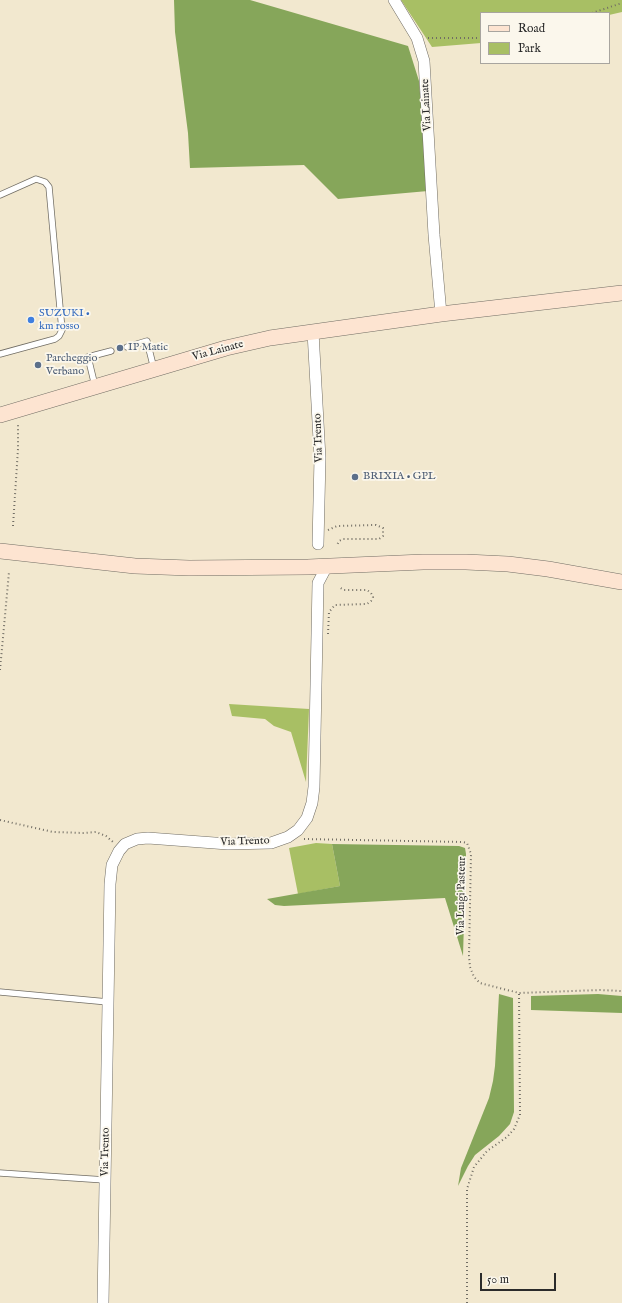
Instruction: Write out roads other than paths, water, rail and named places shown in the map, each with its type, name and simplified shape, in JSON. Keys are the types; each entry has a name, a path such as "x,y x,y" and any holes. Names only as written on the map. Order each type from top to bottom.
{"main road":[{"name":"Via Lainate","path":"0,415 226,348 270,338 441,314 622,293"},
{"path":"0,551 135,566 189,568 308,567 424,562 508,564 556,570 622,582"}],"street":[{"name":"Via Lainate","path":"394,0 418,40 424,61 434,235 441,314"},
{"name":"Via Trento","path":"313,332 320,458 318,544"},
{"path":"318,583 327,566"},
{"path":"308,567 318,583"},
{"name":"Via Trento","path":"103,1303 112,865 119,851 125,844 131,841 148,838 228,844 271,843 288,837 298,830 307,818 312,803 314,787 318,583"}],"lane":[{"path":"0,196 36,179 45,182 49,187 62,330 59,336 55,339 0,354"},
{"path":"127,346 147,341 154,369"},
{"path":"96,386 88,357 111,351"},
{"path":"0,992 109,1002"},
{"path":"0,1173 105,1180"}],"place":[{"name":"SUZUKI • km rosso","path":"31,320"},
{"name":"IP Matic","path":"120,348"},
{"name":"Parcheggio Verbano","path":"38,365"},
{"name":"BRIXIA • GPL","path":"355,477"}]}
